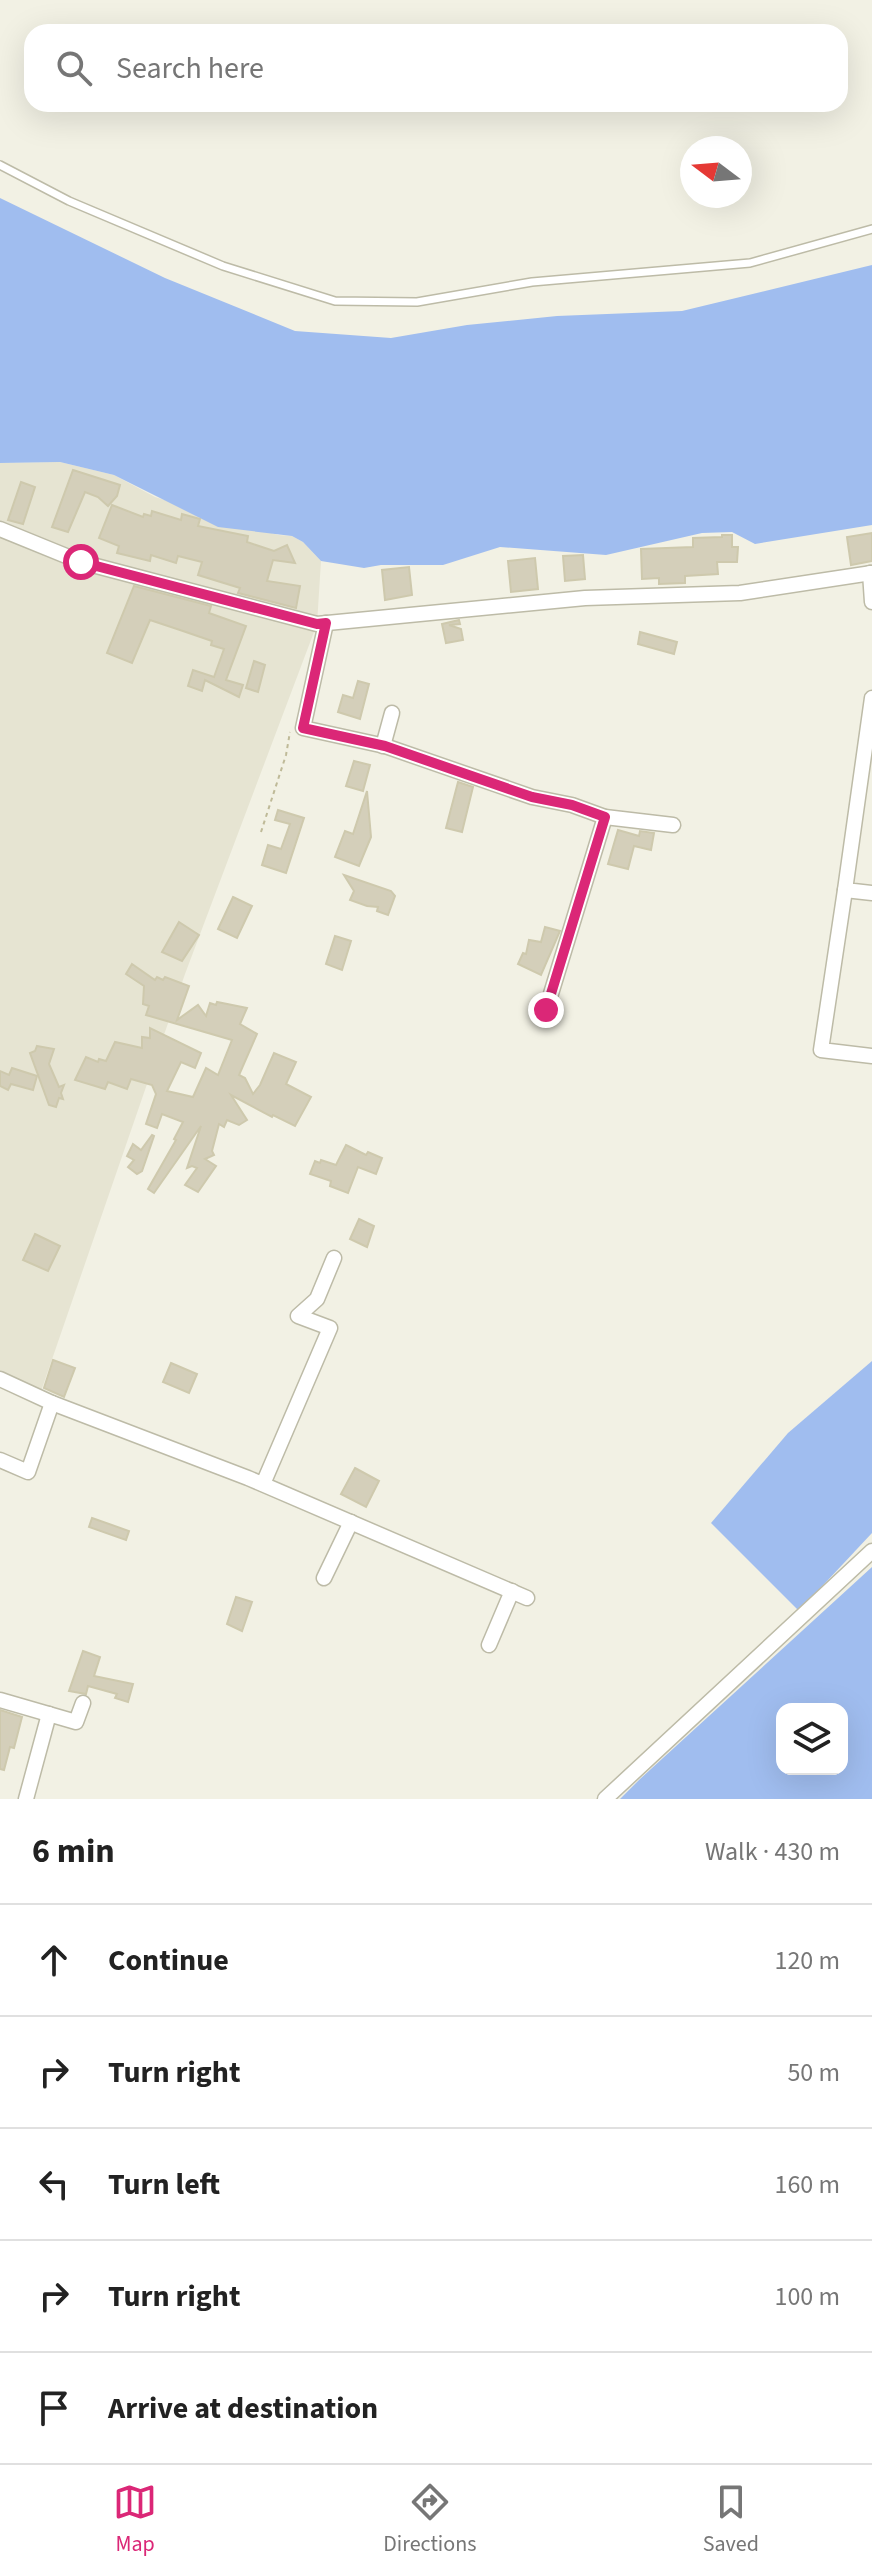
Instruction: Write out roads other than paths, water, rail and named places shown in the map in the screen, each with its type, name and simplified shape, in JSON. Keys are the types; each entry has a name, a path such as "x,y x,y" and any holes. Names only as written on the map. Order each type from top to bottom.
{"street":[{"path":"0,529 81,562 317,624 585,598 740,593 871,573 872,602"},
{"path":"326,623 303,728 383,746 532,797 572,805 605,817 673,825"},
{"path":"872,698 869,753 821,1050 872,1056"},
{"path":"383,746 392,713"},
{"path":"546,1010 605,817"},
{"path":"845,890 872,893"},
{"path":"263,1484 330,1328 298,1316 317,1299 334,1258"},
{"path":"0,1379 52,1403 263,1484 527,1598"},
{"path":"0,1460 28,1472 52,1403"},
{"path":"324,1578 351,1522"},
{"path":"605,1799 872,1551"},
{"path":"489,1645 512,1591"},
{"path":"0,1700 76,1722 83,1703"},
{"path":"26,1799 49,1714"}],"lane":[{"path":"0,165 69,201 223,266 335,301 417,302 532,282 750,263 872,229"}],"water":[{"path":"0,198 165,278 295,331 391,338 467,325 557,316 682,311 872,265 872,525 755,544 732,532 702,533 606,555 500,547 443,565 364,568 321,561 303,542 292,536 218,527 114,475 60,462 0,463"},
{"path":"872,1361 872,1533 799,1611 711,1523 788,1433"},
{"path":"872,1567 872,1799 620,1799 640,1779"}]}
